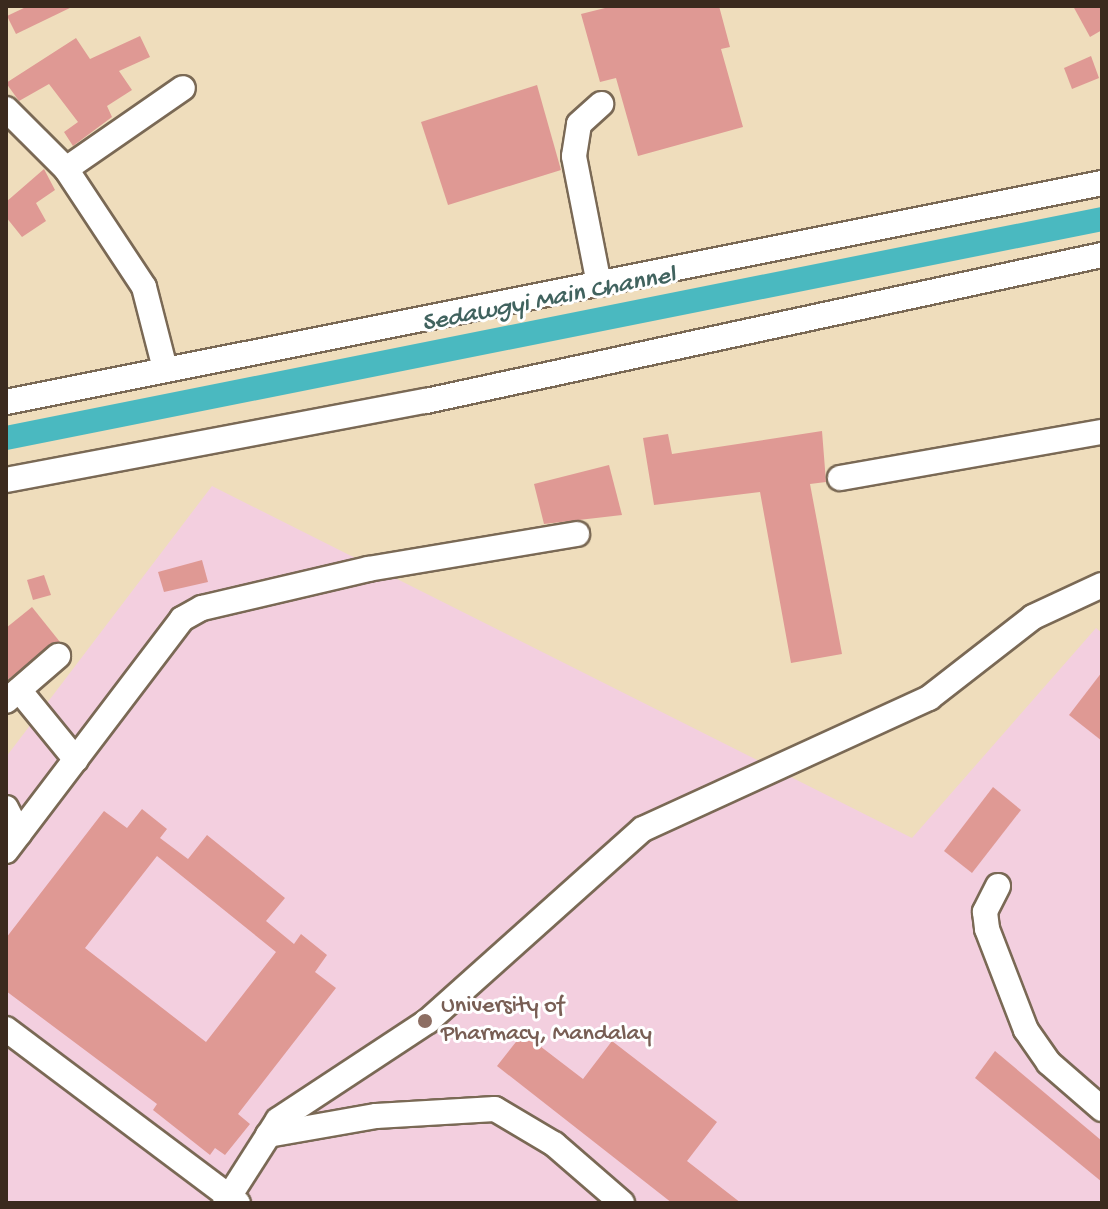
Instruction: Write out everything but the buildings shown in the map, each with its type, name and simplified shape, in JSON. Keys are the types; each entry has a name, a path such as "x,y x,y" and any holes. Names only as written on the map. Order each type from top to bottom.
{"street":[{"path":"66,169 183,88"},
{"path":"599,284 574,156 579,124 601,104"},
{"path":"6,109 66,169 144,287 165,369"},
{"path":"6,402 1102,183"},
{"path":"6,480 426,401 1102,255"},
{"path":"840,478 1102,432"},
{"path":"13,842 182,619 202,608 368,569 577,534"},
{"path":"6,1029 231,1201 278,1120 428,1021 643,829 929,698 1033,617 1102,585"},
{"path":"58,656 12,695 76,760"},
{"path":"6,808 13,842"},
{"path":"998,886 985,912 987,929 1026,1030 1049,1063 1102,1109"},
{"path":"268,1135 376,1116 495,1109 554,1144 622,1203"}],"shaded area":[{"name":"University of Pharmacy, Mandalay","path":"212,486 912,838 1096,628 1102,633 1102,1203 6,1203 6,757"}],"waterway":[{"name":"Sedawgyi Main Channel","path":"6,438 1102,219"}],"place":[{"name":"University of Pharmacy, Mandalay","path":"425,1021"}]}
